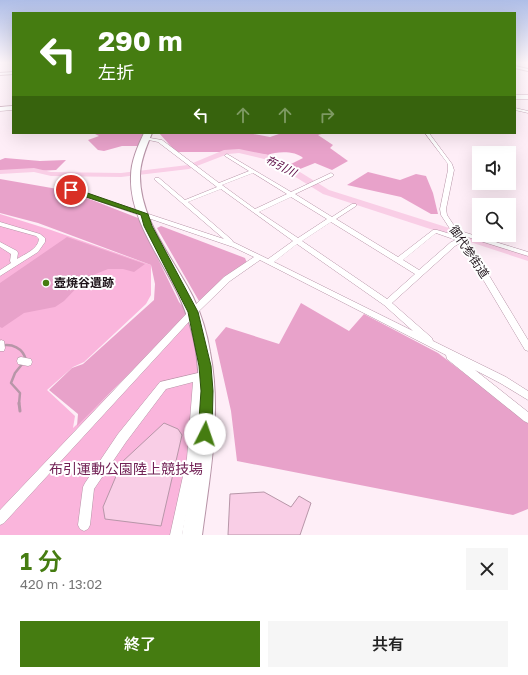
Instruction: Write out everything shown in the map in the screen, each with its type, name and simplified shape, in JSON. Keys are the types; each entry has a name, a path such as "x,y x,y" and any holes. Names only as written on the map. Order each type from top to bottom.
{"highway":[{"path":"516,99 528,98"},
{"path":"0,110 12,109"}],"main road":[{"path":"147,135 138,158 136,173 138,194 148,226 193,312 205,366 207,391 205,437 192,535"}],"street":[{"path":"516,109 528,112"},
{"name":"御代参街道","path":"428,134 450,164 451,170 443,209 444,215 487,279 528,347"},
{"path":"147,135 160,141 192,166 297,241 387,303 438,348 528,418"},
{"path":"227,155 419,273"},
{"path":"184,202 253,170"},
{"path":"256,211 331,175"},
{"path":"157,179 235,245 258,258 270,261 503,380 528,396"},
{"path":"71,190 235,245"},
{"path":"270,261 297,241 333,220 354,205"},
{"path":"0,224 19,228 42,238 40,246 0,273"},
{"path":"399,260 435,231 458,235 528,254"},
{"path":"387,303 453,244 458,235"},
{"path":"0,244 15,253 13,261 15,262"},
{"path":"0,519 193,312 227,279 258,258"},
{"path":"518,332 528,336"},
{"path":"84,525 89,487 122,438 163,385 198,377 192,458 176,535"}],"green space":[{"name":"布引運動公園陸上競技場","path":"0,214 151,265 151,295 146,304 84,362 73,367 47,390 75,416 73,428 189,320 193,329 199,367 183,535 0,535"}],"shaded area":[{"path":"95,134 143,134 138,146 122,146 104,151 98,150 88,140 99,136"},
{"path":"160,134 254,134 270,137 279,134 322,134 318,135 333,145 330,148 348,161 332,170 315,163 295,171 287,166 303,158 291,153 281,152 268,155 234,150 222,152 176,152"},
{"path":"5,158 40,161 66,160 56,170 0,173 0,160"},
{"path":"368,172 400,180 416,174 426,176 433,193 438,214 431,214 401,197 347,185"},
{"path":"0,179 69,191 138,218 179,302 189,314 77,426 78,414 49,390 72,368 83,364 154,300 155,284 151,265 38,223 0,213"},
{"path":"161,226 245,258 247,263 225,277 199,301 157,228"},
{"path":"67,237 145,264 134,272 123,269 108,269 86,278 64,301 55,307 24,313 2,328 0,327 0,283"},
{"path":"301,303 349,331 364,314 438,353 528,423 528,509 513,515 237,461 231,411 215,340 226,327 279,344"},
{"path":"164,423 178,429 182,435 161,526 105,519 103,507 122,462"},
{"path":"264,492 291,507 299,496 311,503 300,535 228,535 230,494"}],"waterway":[{"name":"布引川","path":"0,172 34,170 51,174 121,175 189,167 227,152 239,151 271,158 326,192 528,257"},
{"path":"0,346 9,345 16,347 22,352 26,360"},
{"path":"19,403 20,393 11,383 15,373 23,363"},
{"path":"19,403 20,411"}],"place":[{"name":"壺焼谷遺跡","path":"46,283"}],"route":[{"path":"71,190 144,214 148,226 193,312 205,366 207,391 205,434"}]}
